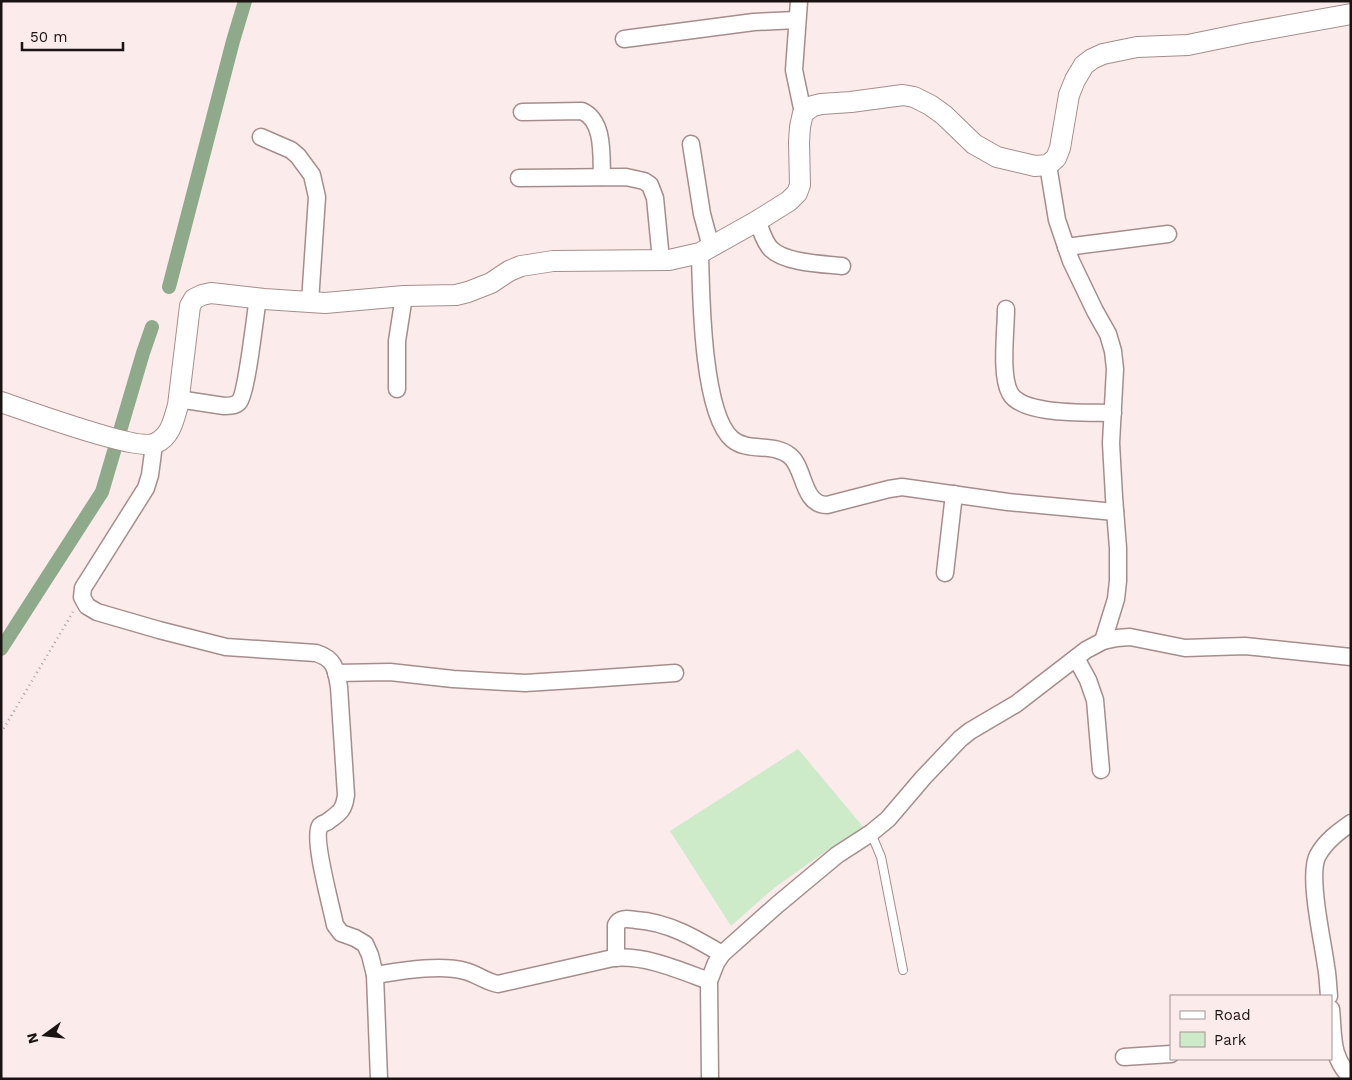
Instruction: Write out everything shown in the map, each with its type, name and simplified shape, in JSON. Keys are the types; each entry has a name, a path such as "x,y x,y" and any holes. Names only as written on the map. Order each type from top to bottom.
{"street":[{"path":"1,402 109,438 148,444 162,440 169,432 174,420 190,306 194,299 210,293 325,303 404,296 456,295 490,283 521,266 539,262 669,260 705,250 789,201 797,193 800,185 799,142 803,113 794,70 799,1"},
{"path":"803,113 813,106 821,104 903,95 914,97 944,115 974,144 997,157 1035,166 1048,164 1056,158 1060,148 1069,95 1075,80 1084,65 1092,59 1103,54 1137,47 1188,45 1351,14"},
{"path":"624,38 754,22 797,20"},
{"path":"522,112 582,111 587,113 594,122 600,136 602,177"},
{"path":"261,137 291,150 298,156 312,175 317,197 310,302"},
{"path":"691,144 702,214 705,250 702,308 710,386 721,422 732,439 745,445 780,450 790,455 795,461 810,495 814,501 821,505 902,488 1008,502 1115,512"},
{"path":"1048,164 1057,220 1071,261 1108,334 1115,369 1111,443 1118,548 1118,581 1116,599 1103,642"},
{"path":"519,178 626,177 644,181 650,186 655,198 660,260"},
{"path":"757,220 771,250 779,255 798,260 842,266"},
{"path":"1066,247 1168,234"},
{"path":"397,389 397,341 404,296"},
{"path":"178,399 224,406 237,404 245,384 258,298"},
{"path":"1006,309 1005,373 1010,394 1015,399 1026,405 1050,411 1113,413"},
{"path":"148,444 150,475 146,488 83,588 82,597 86,606 97,612 226,647 316,653 325,656 333,663 339,687 346,795 344,806 340,813 320,826 317,835 335,925 341,933 365,944 370,955 375,975 379,1079"},
{"path":"944,573 954,494"},
{"path":"710,1079 709,981 716,962 722,954 837,855 871,833 888,819 960,739 1016,704 1086,650 1103,642 1130,637 1185,648 1245,646 1351,657"},
{"path":"1076,658 1088,680 1095,700 1101,770"},
{"path":"336,673 390,672 453,679 525,683 675,673"},
{"path":"1329,995 1327,968 1316,904 1314,867 1318,856 1331,838 1351,823"},
{"path":"616,958 617,922 626,919 660,923 722,954"},
{"path":"375,975 410,970 446,968 464,970 475,974 488,983 498,984 616,958 628,958 663,964 709,981"},
{"path":"1332,1024 1336,1072 1351,1078"},
{"path":"1124,1057 1170,1054"}],"lane":[{"path":"871,833 883,867 903,970"}],"path":[{"path":"1,733 82,597"}],"green space":[{"path":"798,749 865,829 832,847 774,888 731,926 670,831"}],"waterway":[{"path":"169,287 245,1"},
{"path":"1,649 102,492 152,327"}]}
